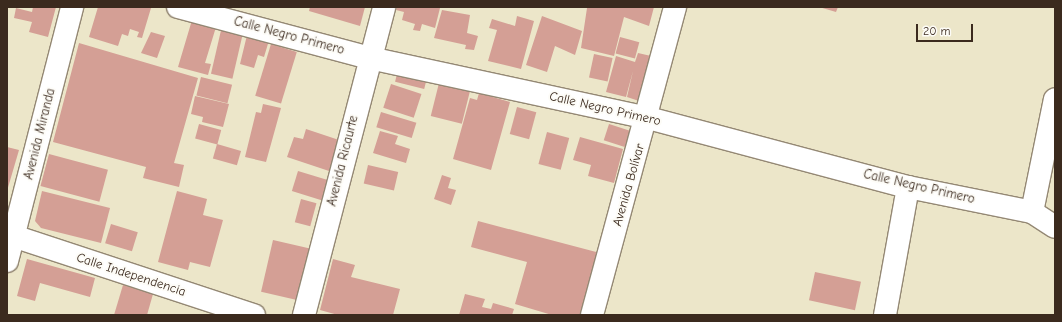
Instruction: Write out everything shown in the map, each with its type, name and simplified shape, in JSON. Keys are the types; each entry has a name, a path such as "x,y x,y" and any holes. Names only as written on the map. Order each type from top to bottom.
{"street":[{"name":"Avenida Miranda","path":"7,261 10,235 72,7"},
{"name":"Calle Negro Primero","path":"178,7 370,58 648,118 908,187 1032,212"},
{"name":"Avenida Ricaurte","path":"304,315 384,7"},
{"name":"Avenida Bolívar","path":"592,315 648,118 675,7"},
{"path":"1055,99 1032,212 1055,227"},
{"path":"885,315 908,187"},
{"name":"Calle Independencia","path":"10,235 254,315"}],"building":[{"path":"33,7 56,7 48,37 29,32 32,22 14,18 16,8 32,12"},
{"path":"98,7 151,8 142,38 137,37 139,32 130,29 128,36 122,34 118,46 89,37"},
{"path":"310,7 365,7 360,26 309,11"},
{"path":"397,7 448,7 440,8 435,28 422,24 420,31 413,30 415,24 402,20 404,12 396,10"},
{"path":"579,7 654,7 649,26 624,17 614,56 581,48 587,8"},
{"path":"819,7 838,7 836,12"},
{"path":"442,10 470,15 467,33 478,36 474,50 465,49 466,45 434,38"},
{"path":"517,16 534,21 521,69 488,61 497,30 489,28 492,19 515,26"},
{"path":"542,16 582,31 575,55 555,46 547,72 526,65"},
{"path":"192,20 216,27 205,63 211,64 208,75 178,67"},
{"path":"222,26 243,31 232,79 211,74"},
{"path":"248,31 270,37 264,57 258,55 254,68 240,64"},
{"path":"151,32 165,36 157,58 141,53"},
{"path":"620,37 639,42 635,59 616,53"},
{"path":"79,43 198,78 174,163 184,165 179,187 143,178 146,167 53,142"},
{"path":"271,44 297,52 281,104 255,96"},
{"path":"638,53 651,56 639,101 627,97 633,71 626,97 606,92 616,56 635,62"},
{"path":"594,54 613,58 608,81 589,77"},
{"path":"398,70 427,77 424,89 395,82"},
{"path":"201,77 232,85 227,103 196,95"},
{"path":"439,83 470,91 462,124 431,116"},
{"path":"391,84 421,94 414,118 383,108"},
{"path":"479,93 510,102 491,170 453,159 470,98 477,100"},
{"path":"195,96 229,104 223,127 202,122 203,117 191,114"},
{"path":"263,104 281,108 266,162 245,157 256,112 261,113"},
{"path":"517,107 536,112 529,139 510,134"},
{"path":"381,112 416,123 412,138 376,127"},
{"path":"199,124 221,130 217,144 195,138"},
{"path":"609,124 630,131 625,147 604,140"},
{"path":"306,129 339,140 329,171 287,157 294,137 303,139"},
{"path":"380,131 398,136 395,144 410,149 406,163 373,153"},
{"path":"547,132 569,138 561,170 538,164"},
{"path":"580,137 623,149 614,183 588,176 591,165 573,160"},
{"path":"217,144 241,151 237,165 213,158"},
{"path":"7,147 19,150 7,191"},
{"path":"49,154 108,170 99,202 40,186"},
{"path":"368,165 398,172 394,190 364,184"},
{"path":"298,171 328,180 322,200 292,191"},
{"path":"442,175 451,178 448,188 456,190 451,205 434,199"},
{"path":"42,191 110,208 101,243 41,228 35,221"},
{"path":"177,191 207,199 203,215 223,220 210,267 190,262 188,270 158,262"},
{"path":"301,199 316,203 310,226 295,222"},
{"path":"478,221 600,253 583,315 552,315 515,304 527,262 471,247"},
{"path":"111,224 138,232 132,251 105,243"},
{"path":"273,240 311,249 299,300 261,292"},
{"path":"27,259 95,278 90,297 40,283 35,301 17,296"},
{"path":"333,259 355,265 351,277 400,289 393,315 338,315 320,310"},
{"path":"815,272 861,282 855,310 809,300"},
{"path":"123,285 153,294 147,315 114,315"},
{"path":"465,294 485,299 482,307 491,309 493,303 514,309 512,315 459,315"}]}
